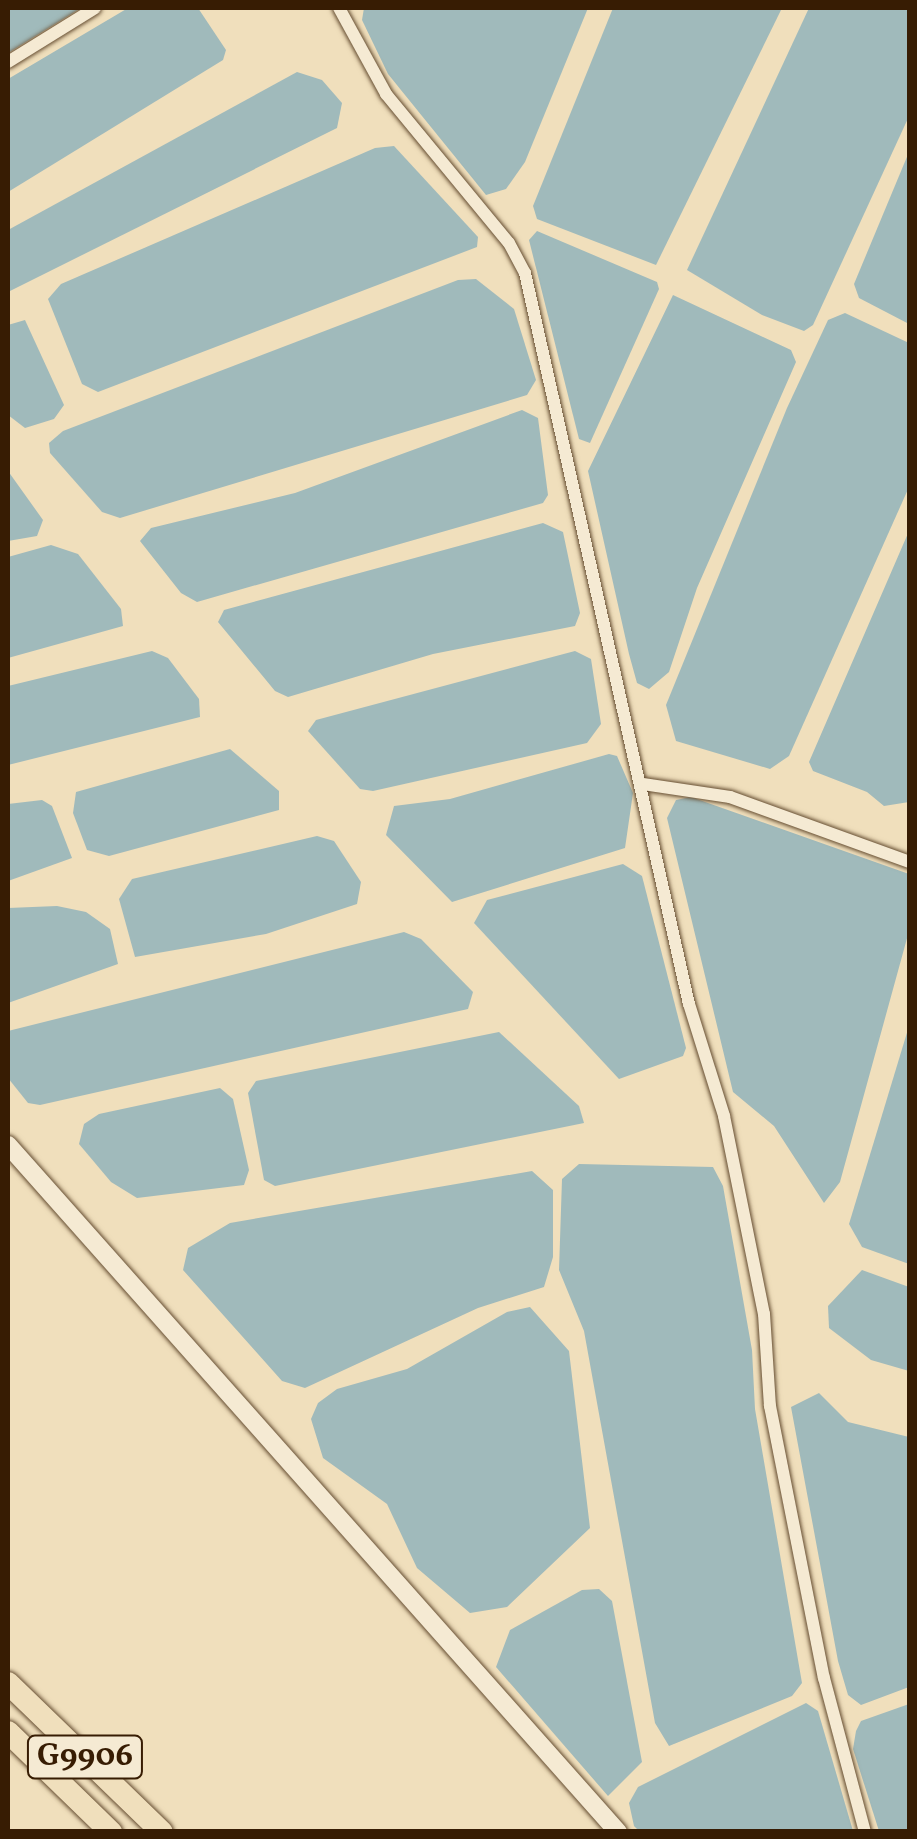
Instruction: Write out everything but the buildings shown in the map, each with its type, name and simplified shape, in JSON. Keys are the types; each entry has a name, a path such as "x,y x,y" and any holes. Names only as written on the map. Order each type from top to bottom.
{"highway":[{"name":"G9906","path":"8,1683 162,1832"},
{"name":"G9906","path":"8,1732 111,1832"}],"street":[{"path":"8,62 95,8"},
{"path":"339,8 386,94 522,264 643,784 689,1004 724,1116 764,1314 770,1406 824,1678 865,1832"},
{"path":"643,784 730,798 910,862"},
{"path":"8,1144 618,1832"}],"water":[{"path":"8,8 81,8 8,53"},
{"path":"128,8 198,8 226,50 223,60 8,192 8,79"},
{"path":"364,8 588,8 525,162 506,189 486,195 388,74 362,20"},
{"path":"613,8 782,8 656,265 537,219 533,206"},
{"path":"809,8 909,8 910,114 813,325 804,331 762,315 687,270"},
{"path":"297,72 322,80 342,103 337,128 8,292 8,230"},
{"path":"394,146 478,237 477,247 98,392 82,384 48,299 61,284 375,148"},
{"path":"909,152 909,324 859,298 854,284"},
{"path":"537,231 657,282 659,289 590,443 579,439 529,240"},
{"path":"476,279 514,309 536,380 527,395 120,518 102,512 50,453 49,443 63,431 458,280"},
{"path":"673,295 791,350 796,362 697,588 669,672 649,689 637,683 588,471"},
{"path":"845,313 909,343 909,487 789,756 770,769 676,741 666,705 787,408 828,320"},
{"path":"25,320 64,405 54,419 25,428 8,415 8,325"},
{"path":"522,410 538,418 548,495 543,503 197,602 181,593 140,541 151,528 295,493"},
{"path":"8,471 43,520 37,536 8,541"},
{"path":"543,523 563,532 580,613 575,626 433,654 288,697 275,691 218,622 224,610"},
{"path":"909,531 909,802 884,806 867,792 813,771 809,762"},
{"path":"51,545 78,554 121,609 123,626 8,658 8,557"},
{"path":"152,651 168,658 199,699 200,717 8,765 8,686"},
{"path":"575,651 591,659 601,724 587,743 373,791 360,789 308,731 316,720"},
{"path":"230,749 279,791 279,810 109,856 87,850 73,813 76,792"},
{"path":"609,754 617,756 633,793 625,848 452,902 386,835 394,806 450,799"},
{"path":"691,797 909,874 909,931 840,1182 824,1203 774,1126 733,1092 667,818 676,800"},
{"path":"42,800 52,806 72,858 8,881 8,804"},
{"path":"317,836 334,841 361,882 357,904 266,934 135,957 119,899 132,879"},
{"path":"623,864 642,876 686,1048 683,1056 619,1079 474,923 487,900"},
{"path":"57,906 86,912 110,929 118,964 8,1003 8,908"},
{"path":"404,932 421,939 473,992 468,1009 40,1105 28,1103 8,1078 8,1031"},
{"path":"909,1026 910,1264 862,1247 849,1224"},
{"path":"499,1032 579,1106 584,1123 275,1186 264,1180 248,1093 256,1081"},
{"path":"220,1088 233,1099 249,1170 244,1185 137,1198 111,1182 79,1144 84,1124 99,1114"},
{"path":"579,1164 713,1167 723,1186 752,1350 755,1409 802,1683 792,1696 669,1746 655,1723 584,1331 559,1270 562,1179"},
{"path":"532,1171 553,1190 553,1257 544,1287 478,1308 305,1388 282,1381 183,1270 188,1248 230,1223"},
{"path":"862,1270 909,1287 909,1371 871,1360 829,1328 828,1306"},
{"path":"530,1307 569,1351 590,1528 507,1607 470,1613 417,1568 387,1504 323,1458 311,1419 318,1403 337,1389 407,1369 507,1312"},
{"path":"819,1393 848,1422 909,1437 909,1687 861,1705 848,1695 838,1661 791,1407"},
{"path":"599,1589 612,1601 642,1762 608,1796 496,1667 510,1630 582,1590"},
{"path":"806,1703 818,1711 853,1831 640,1832 634,1826 629,1803 638,1787"},
{"path":"909,1704 909,1831 879,1831 853,1749 856,1731 861,1721"}]}
